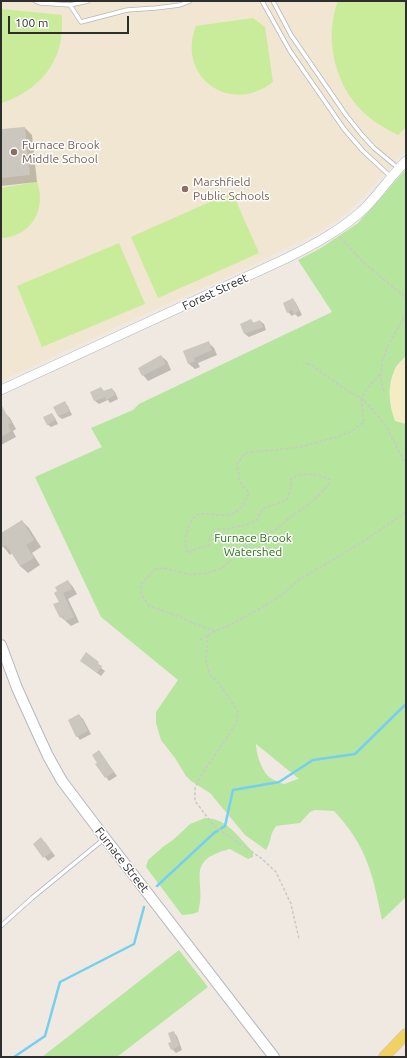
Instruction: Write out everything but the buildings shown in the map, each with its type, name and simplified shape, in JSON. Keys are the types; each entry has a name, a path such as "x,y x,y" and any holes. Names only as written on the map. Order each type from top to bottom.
{"main road":[{"name":"Furnace Street","path":"1,645 23,702 54,768 105,838 274,1057"},
{"path":"384,1057 406,1034"}],"street":[{"name":"Forest Street","path":"1,389 287,258 335,232 364,208 406,161"}],"lane":[{"path":"35,1 40,3 70,5 88,1"},
{"path":"70,5 81,22 127,10 180,5 190,1"},
{"path":"262,1 290,51 344,129 363,151 391,177"},
{"path":"273,1 291,35 346,115 370,144 399,168"},
{"path":"1,926 32,898 105,838"}],"path":[{"path":"335,232 363,262 406,298"},
{"path":"384,391 380,374 382,361 389,343 406,314"},
{"path":"303,363 310,364 343,388 361,398 386,426 406,465"},
{"path":"215,631 149,606 141,594 141,584 155,569 163,568 191,575 208,573 222,568 246,546 279,528 289,518 313,501 329,484 330,480 324,476 308,474 296,476 291,479 291,487 287,500 274,506 262,508 257,520 244,526 229,529 217,529 211,536 208,546 198,548 188,553 185,545 190,520 198,514 233,514 243,506 249,493 240,482 237,464 245,453 300,447 340,436 352,431 364,422 361,398 380,374"},
{"path":"200,640 278,598 299,580 364,541 406,512"},
{"path":"208,635 206,661 210,676 220,684 238,711 236,724 194,788 195,801 214,826 261,858 276,872 292,904 299,939"}],"shaded area":[{"name":"Marshfield Public Schools","path":"1,1 406,1 406,148 391,167 348,212 321,231 245,269 1,381"}],"green space":[{"path":"338,1 406,1 406,127 398,135 378,124 360,109 351,98 338,72 332,44 332,29"},
{"path":"1,9 62,15 61,39 58,51 48,71 40,80 22,94 1,103"},
{"path":"253,18 265,27 273,82 257,91 240,95 224,92 211,86 200,75 194,61 192,44 196,26"},
{"name":"Furnace Brook Watershed","path":"406,169 406,897 382,920 372,875 367,862 354,836 334,811 315,810 310,812 300,823 276,826 266,850 245,835 210,793 186,776 175,758 161,740 156,723 156,712 178,680 101,617 35,477 102,447 91,428 133,410 139,404 332,312 298,260 321,248 358,223","holes":["256,744 299,779 284,784 269,777 261,764"]},
{"path":"37,182 40,192 40,202 34,220 21,233 1,238 1,188"},
{"path":"232,192 259,253 158,298 131,237"},
{"path":"119,243 145,304 42,347 17,286"},
{"path":"205,818 220,821 226,825 253,852 253,857 248,859 230,849 215,854 206,860 201,866 200,901 198,912 182,915 146,867 148,860 190,824"},
{"path":"179,950 208,987 117,1057 42,1057"}],"sand":[{"path":"406,356 406,424 395,421 391,408 390,384 394,371"}],"waterway":[{"path":"157,886 214,833 225,826 233,790 279,782 313,760 355,754 406,704"},
{"path":"14,1057 45,1036 60,982 134,944 144,907"}],"place":[{"name":"Furnace Brook Middle School","path":"14,152"},
{"name":"Marshfield Public Schools","path":"185,189"}]}
